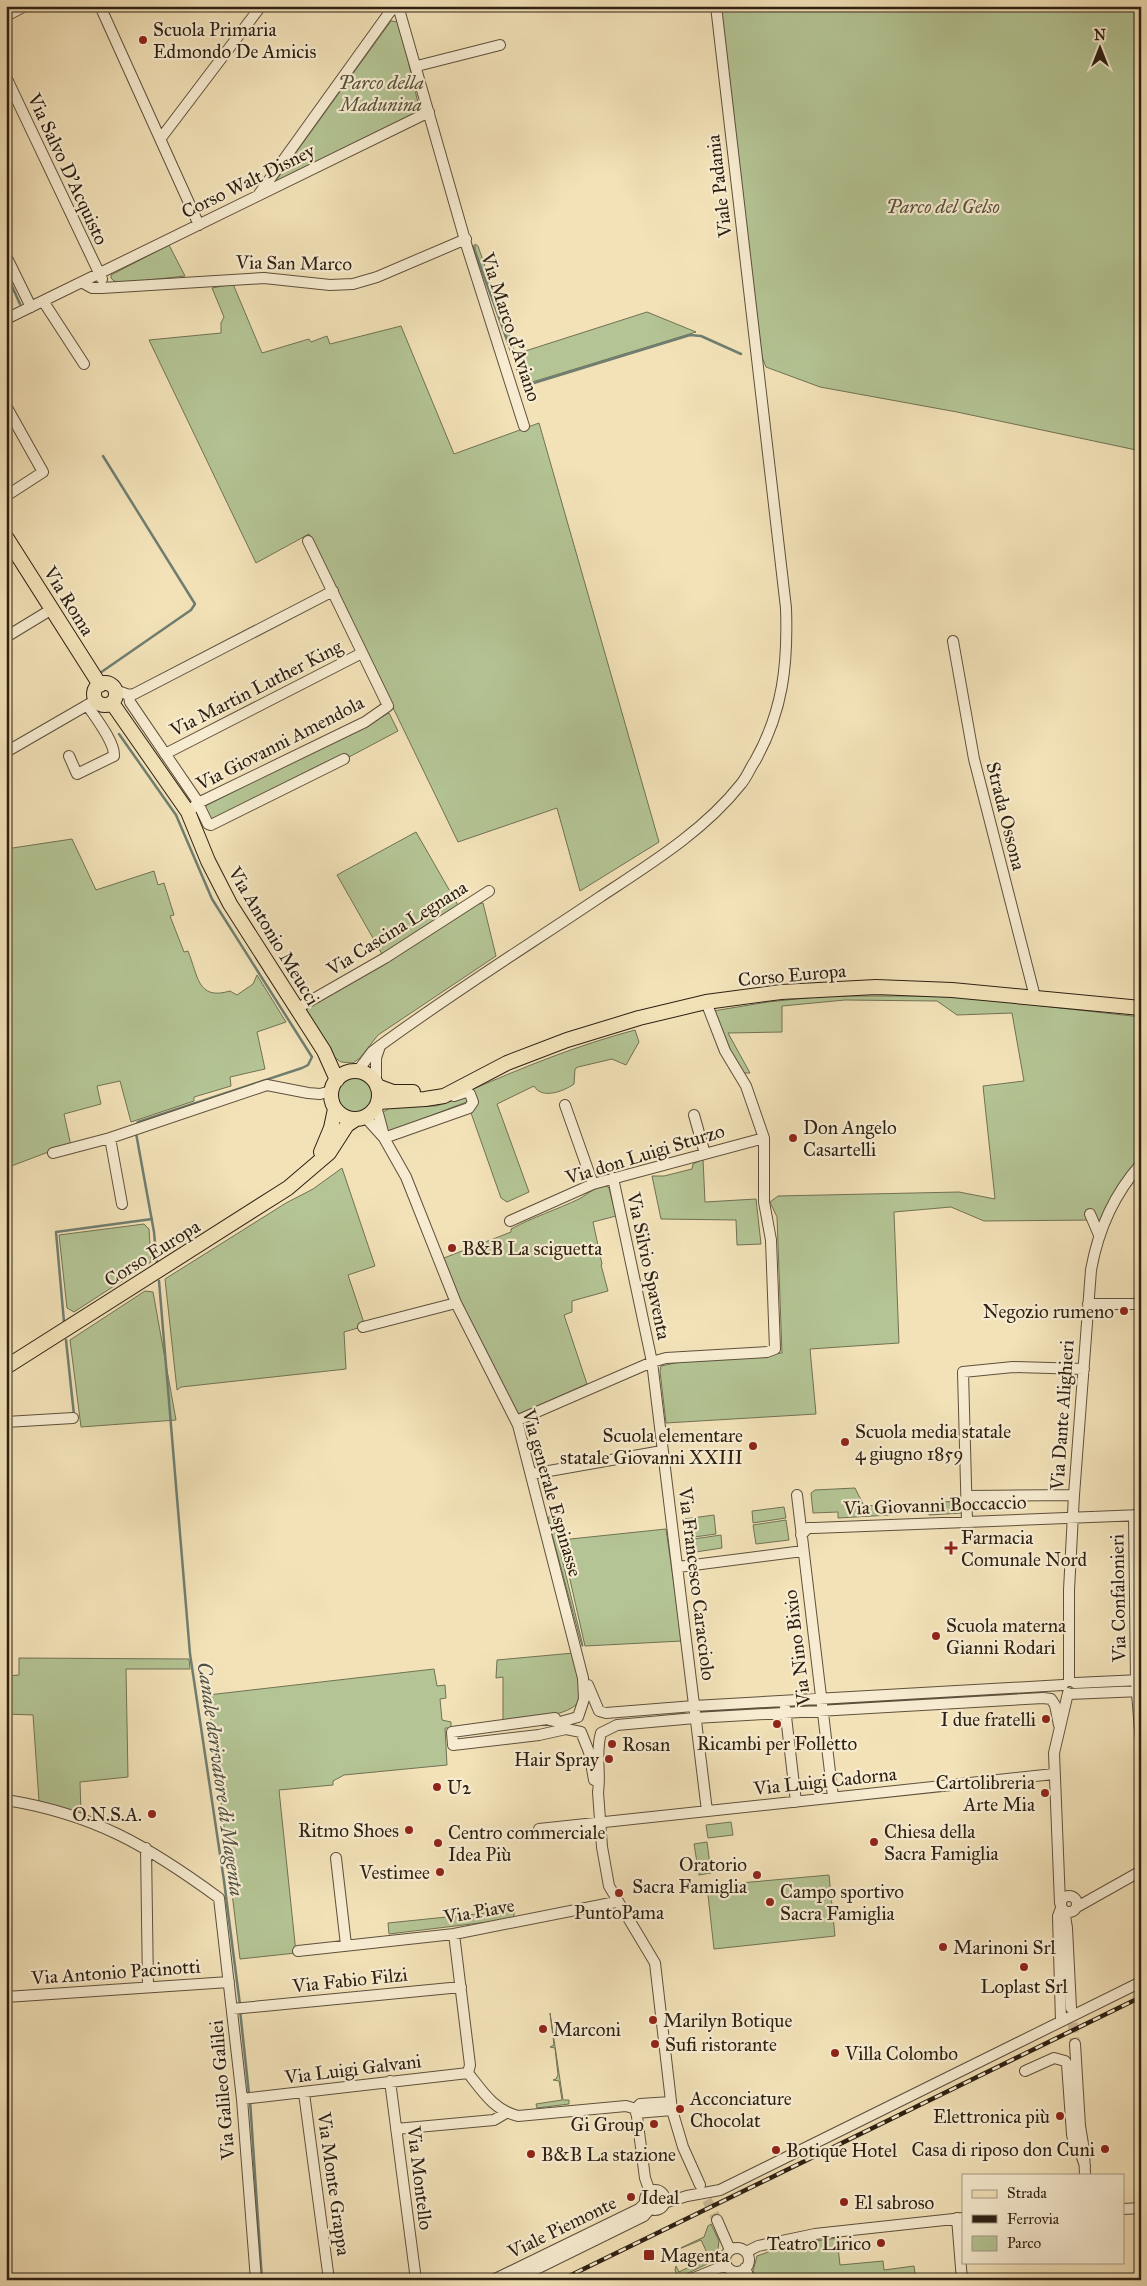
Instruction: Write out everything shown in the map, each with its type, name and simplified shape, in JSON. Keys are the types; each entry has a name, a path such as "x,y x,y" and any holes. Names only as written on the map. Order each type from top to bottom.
{"main road":[{"name":"Via Roma","path":"6,536 100,685"},
{"path":"100,685 110,685 114,696 105,705 92,702 100,685"},
{"name":"Via Antonio Meucci","path":"114,696 193,808 199,838 230,904 296,1009 324,1051 338,1064 356,1072"},
{"name":"Corso Europa","path":"377,1104 444,1096 460,1089 463,1084 507,1063 567,1040 639,1018 706,1002 781,992 876,987 952,990 1140,1008"},
{"name":"Via Antonio Meucci","path":"324,1051 334,1085"},
{"path":"348,1073 365,1074 376,1085 377,1104 361,1118 348,1118 335,1109 331,1100 334,1085 348,1073"},
{"name":"Corso Europa","path":"376,1085 393,1092 410,1092 437,1089 456,1083 463,1084"},
{"name":"Corso Europa","path":"315,1166 327,1141 335,1109"},
{"name":"Corso Europa","path":"6,1367 288,1188 330,1153 347,1126 361,1118"}],"street":[{"path":"6,16 25,6"},
{"path":"100,6 199,225"},
{"path":"161,138 261,6"},
{"path":"258,195 388,13 397,6"},
{"name":"Via Marco d'Aviano","path":"397,6 417,66 467,247 524,426"},
{"name":"Viale Padania","path":"380,1045 662,855 711,817 742,783 763,747 777,712 784,680 788,644 786,608 716,6"},
{"path":"417,66 500,45"},
{"name":"Via Salvo D'Acquisto","path":"6,77 99,275"},
{"name":"Corso Walt Disney","path":"82,283 429,112"},
{"name":"Via San Marco","path":"82,283 92,288 112,288 264,278 330,284 353,284 377,277 466,239"},
{"path":"6,256 31,308"},
{"path":"99,275 112,288"},
{"path":"6,319 82,283"},
{"path":"44,301 84,364"},
{"path":"6,406 44,472 6,496"},
{"path":"308,541 362,653"},
{"path":"114,696 129,695 333,591"},
{"path":"6,637 52,609"},
{"name":"Strada Ossona","path":"953,641 974,759 1035,997"},
{"name":"Via Giovanni Amendola","path":"193,808 365,722 388,706 362,653"},
{"name":"Via Martin Luther King","path":"165,754 362,653"},
{"path":"129,695 130,702 165,754 193,808 211,825 344,759"},
{"path":"6,752 92,702 105,734 114,750 114,756 77,774 68,756"},
{"name":"Via Cascina Legnana","path":"296,1009 385,958 489,891"},
{"path":"516,1421 652,1362 666,1358 767,1352 775,1349 771,1240 764,1202 764,1138 746,1086 725,1051 706,1002"},
{"path":"356,1072 380,1045"},
{"path":"376,1085 376,1058 380,1045"},
{"path":"53,1154 136,1130 267,1085 320,1094 334,1085"},
{"path":"384,1138 469,1108 473,1102 470,1094 466,1092 434,1103 413,1104 408,1101"},
{"name":"Via generale Espinasse","path":"377,1104 384,1138 414,1196 456,1303 516,1421 532,1474 583,1674 592,1698 606,1722 601,1733 598,1751 600,1782 598,1792 599,1823 604,1867 616,1902 655,1963 671,2106 683,2147 700,2185"},
{"path":"564,1105 593,1184"},
{"path":"694,1115 705,1154"},
{"name":"Via generale Espinasse","path":"361,1118 384,1138"},
{"path":"110,1138 122,1204"},
{"name":"Via don Luigi Sturzo","path":"510,1221 593,1184 764,1138"},
{"name":"Via Dante Alighieri","path":"1061,2021 1058,1916 1069,1904 1058,1886 1054,1753 1068,1688 1069,1599 1074,1495 1090,1270 1099,1235 1117,1198 1141,1164"},
{"name":"Via Silvio Spaventa","path":"613,1178 652,1362"},
{"path":"1090,1214 1099,1235"},
{"path":"363,1328 456,1303"},
{"path":"1088,1304 1141,1304"},
{"name":"Via Francesco Caracciolo","path":"652,1362 707,1811"},
{"path":"967,1522 963,1372 1013,1367 1084,1369"},
{"path":"6,1422 73,1418"},
{"path":"532,1474 662,1451"},
{"name":"Via Nino Bixio","path":"797,1494 833,1797"},
{"path":"966,1496 1074,1495"},
{"name":"Via Giovanni Boccaccio","path":"802,1535 808,1528 1138,1515"},
{"name":"Via Confalonieri","path":"1138,1515 1141,1742"},
{"path":"678,1567 803,1550"},
{"name":"Via generale Espinasse","path":"583,1674 584,1692 577,1725 598,1792"},
{"path":"1024,1699 1068,1688 1139,1680"},
{"path":"550,1720 560,1722 578,1717 585,1710 606,1713 820,1698 971,1690 1068,1688 1139,1691"},
{"path":"971,1690 972,1702"},
{"path":"895,1694 896,1707"},
{"path":"581,1706 569,1714 550,1720 452,1732 453,1746 539,1735 566,1729 588,1737 617,1725 696,1718 1024,1699 1050,1700 1055,1705 1059,1725"},
{"path":"784,1701 796,1802"},
{"path":"750,1703 751,1715"},
{"path":"657,1709 658,1722"},
{"path":"497,1727 498,1740"},
{"name":"Via Luigi Cadorna","path":"539,1829 1054,1774"},
{"path":"6,1800 38,1805 100,1824 146,1848 148,1987"},
{"name":"Via Galileo Galilei","path":"146,1848 219,1898 229,1982 237,2008 247,2099 256,2280"},
{"path":"336,1858 346,1945"},
{"path":"1071,2008 1066,1928 1069,1904 1095,1895 1141,1871"},
{"name":"Via Piave","path":"298,1951 454,1934 616,1902"},
{"path":"454,1934 470,2065 468,2074 493,2104 506,2113 518,2116 626,2106 636,2111 671,2106"},
{"name":"Via Antonio Pacinotti","path":"6,1997 229,1982"},
{"path":"663,2199 720,2190 1141,1982"},
{"name":"Via Fabio Filzi","path":"237,2008 460,1987"},
{"path":"1075,2044 1080,2126 1085,2170"},
{"path":"1026,2070 1054,2058 1065,2061 1067,2064 1074,2146 1081,2154 1085,2170"},
{"name":"Via Luigi Galvani","path":"247,2099 390,2081 468,2074"},
{"name":"Via Montello","path":"390,2081 416,2280"},
{"name":"Via Monte Grappa","path":"304,2093 329,2280"},
{"path":"636,2111 645,2178 650,2192"},
{"path":"396,2128 494,2120 506,2113"},
{"path":"1078,2174 1080,2126"},
{"path":"658,2191 663,2199 658,2209 648,2206 646,2197 650,2192 658,2191"},
{"name":"Viale Piemonte","path":"493,2280 648,2206"},
{"name":"Viale Piemonte","path":"514,2280 644,2216 648,2206"},
{"path":"1124,2209 1141,2208"},
{"path":"1124,2215 1141,2214"},
{"path":"746,2252 758,2246 816,2234 960,2218 962,2280"},
{"path":"716,2220 730,2250"},
{"path":"746,2268 735,2271 726,2265 725,2257 730,2250 737,2248 746,2252 749,2260 746,2268 750,2280"},
{"path":"690,2280 726,2265"}],"green space":[{"name":"Parco del Gelso","path":"720,6 1141,6 1141,451 957,412 820,387 766,367 762,357"},
{"name":"Parco della Madunina","path":"391,21 399,22 418,103 417,112 274,183"},
{"path":"475,244 478,246 526,384 523,383 519,376 475,251"},
{"path":"169,245 185,276 123,283 114,281 111,278 111,275"},
{"path":"233,284 262,353 309,339 311,342 327,336 330,344 401,326 454,454 539,423 659,842 580,891 557,808 458,842 309,534 256,563 149,340 221,333 221,323 224,317 212,288"},
{"path":"647,312 696,332 529,383 519,353"},
{"path":"389,713 398,731 349,757 347,754 211,820 205,806"},
{"path":"416,832 459,907 382,954 337,875"},
{"path":"72,839 96,890 154,871 158,885 164,883 174,915 170,916 184,952 188,951 200,984 211,992 230,991 237,995 253,984 257,975 286,1022 257,1032 265,1069 230,1077 231,1086 194,1097 194,1101 131,1122 120,1081 97,1086 101,1104 64,1114 71,1146 51,1151 6,1168 6,849"},
{"path":"483,903 496,956 378,1035 360,1058 353,1063 341,1062 332,1056 302,1009 473,905"},
{"path":"825,996 953,996 1141,1017 1141,1157 1127,1173 1100,1222 1094,1220 984,1221 951,1207 894,1212 899,1343 810,1349 816,1414 666,1423 661,1366 685,1361 782,1353 777,1217 770,1202 778,1196 959,1192 995,1199 983,1086 1024,1081 1012,1013 957,1015 937,1001 845,1000 782,1006 782,1032 728,1033 750,1073 742,1073 729,1053 713,1011 768,1002"},
{"path":"635,1030 639,1042 626,1065 612,1059 578,1067 575,1069 574,1084 565,1089 553,1093 542,1093 534,1086 497,1104 529,1192 507,1202 501,1198 470,1110 476,1103 477,1098 471,1090 551,1057"},
{"path":"356,1077 368,1083 374,1095 368,1107 356,1113 344,1107 338,1095 344,1083"},
{"path":"467,1096 469,1101 388,1132 382,1113 391,1107 436,1106"},
{"path":"703,1159 705,1202 756,1199 761,1244 737,1245 736,1220 661,1219 652,1176 664,1176 692,1169 693,1164"},
{"path":"342,1168 375,1266 348,1275 365,1326 344,1332 346,1369 181,1387 177,1390 165,1279 286,1203 313,1189"},
{"path":"607,1186 616,1216 593,1222 608,1291 572,1301 572,1312 564,1315 587,1384 517,1415 456,1295 444,1258 511,1232 511,1229 519,1225 579,1199 595,1189"},
{"path":"144,1224 149,1229 151,1262 74,1312 67,1308 59,1235"},
{"path":"145,1291 153,1292 176,1420 81,1427 70,1340"},
{"path":"855,1488 864,1506 961,1501 962,1513 929,1515 929,1509 890,1510 890,1515 838,1518 838,1512 813,1513 811,1493 815,1490"},
{"path":"784,1507 786,1518 753,1523 752,1511"},
{"path":"551,1513 583,1646 548,1519"},
{"path":"714,1515 716,1534 687,1538 684,1519"},
{"path":"786,1520 789,1540 756,1544 753,1525"},
{"path":"666,1529 682,1641 585,1646 561,1540"},
{"path":"721,1535 722,1548 689,1553 687,1540"},
{"path":"574,1653 581,1682 582,1692 579,1701 562,1712 550,1715 503,1720 503,1677 496,1678 497,1660"},
{"path":"19,1658 189,1659 190,1669 126,1669 128,1777 80,1782 81,1813 39,1801 33,1715 6,1714 6,1676 19,1675"},
{"path":"434,1669 437,1686 445,1685 446,1698 440,1699 442,1720 451,1722 451,1728 445,1728 447,1765 344,1775 333,1781 333,1785 279,1790 296,1953 240,1959 208,1695"},
{"path":"731,1822 733,1835 708,1838 706,1825"},
{"path":"707,1842 711,1873 699,1875 694,1844"},
{"name":"Campo sportivo Sacra Famiglia","path":"829,1875 835,1936 714,1949 707,1886"},
{"path":"515,1910 513,1919 389,1934 388,1923"},
{"path":"550,2013 563,2100 569,2100 569,2104 537,2108 536,2104 562,2100 559,2081 553,2080 558,2075 555,2048 550,2047 554,2045"},
{"path":"711,2224 719,2241 717,2256 707,2264 678,2278 675,2270 676,2266 679,2272 709,2257 701,2240 672,2252 704,2237 708,2226"},
{"path":"837,2238 840,2265 883,2261 884,2270 914,2266 916,2280 756,2280 753,2271 757,2256 788,2245"}],"waterway":[{"path":"473,246 524,386 690,335 701,336 741,354"},
{"name":"Canale derivatore di Magenta","path":"6,273 20,304"},
{"name":"Canale derivatore di Magenta","path":"100,673 191,610 195,604 103,456"},
{"name":"Canale derivatore di Magenta","path":"119,734 176,815 212,899 312,1057 308,1065 302,1068 138,1122 135,1126"},
{"name":"Canale derivatore di Magenta","path":"136,1133 154,1232 157,1264"},
{"path":"64,1322 56,1232 152,1219"},
{"name":"Canale derivatore di Magenta","path":"159,1281 190,1654 224,1881 240,2005"},
{"path":"66,1340 74,1415"},
{"name":"Canale derivatore di Magenta","path":"240,2010 249,2094"},
{"name":"Canale derivatore di Magenta","path":"250,2100 262,2280"}],"tunnel":[{"path":"1071,2008 1075,2044"},
{"path":"707,2200 717,2220"}],"railway":[{"path":"561,2280 1141,1997"}],"place":[{"name":"Scuola Primaria Edmondo De Amicis","path":"143,40"},
{"name":"Don Angelo Casartelli","path":"793,1138"},
{"name":"B&B La sciguetta","path":"452,1248"},
{"name":"Negozio rumeno","path":"1124,1311"},
{"name":"Scuola media statale 4 giugno 1859","path":"845,1442"},
{"name":"Scuola elementare statale Giovanni XXIII","path":"753,1446"},
{"name":"Farmacia Comunale Nord","path":"951,1548"},
{"name":"Scuola materna Gianni Rodari","path":"936,1636"},
{"name":"I due fratelli","path":"1046,1719"},
{"name":"Ricambi per Folletto","path":"777,1724"},
{"name":"Rosan","path":"612,1744"},
{"name":"Hair Spray","path":"609,1759"},
{"name":"U2","path":"437,1787"},
{"name":"Cartolibreria Arte Mia","path":"1045,1793"},
{"name":"O.N.S.A.","path":"152,1814"},
{"name":"Ritmo Shoes","path":"409,1830"},
{"name":"Chiesa della Sacra Famiglia","path":"874,1842"},
{"name":"Centro commerciale Idea Più","path":"438,1843"},
{"name":"Vestimee","path":"440,1872"},
{"name":"Oratorio Sacra Famiglia","path":"757,1875"},
{"name":"PuntoPama","path":"619,1893"},
{"name":"Campo sportivo Sacra Famiglia","path":"770,1902"},
{"name":"Marinoni Srl","path":"943,1947"},
{"name":"Loplast Srl","path":"1024,1967"},
{"name":"Marilyn Botique","path":"653,2020"},
{"name":"Marconi","path":"543,2029"},
{"name":"Sufi ristorante","path":"655,2044"},
{"name":"Villa Colombo","path":"835,2053"},
{"name":"Acconciature Chocolat","path":"680,2109"},
{"name":"Elettronica più","path":"1060,2116"},
{"name":"Gi Group","path":"654,2124"},
{"name":"Casa di riposo don Cuni","path":"1105,2149"},
{"name":"Botique Hotel","path":"776,2150"},
{"name":"B&B La stazione","path":"531,2154"},
{"name":"Ideal","path":"631,2197"},
{"name":"El sabroso","path":"844,2202"},
{"name":"Teatro Lirico","path":"881,2243"},
{"name":"Magenta","path":"649,2255"}]}
